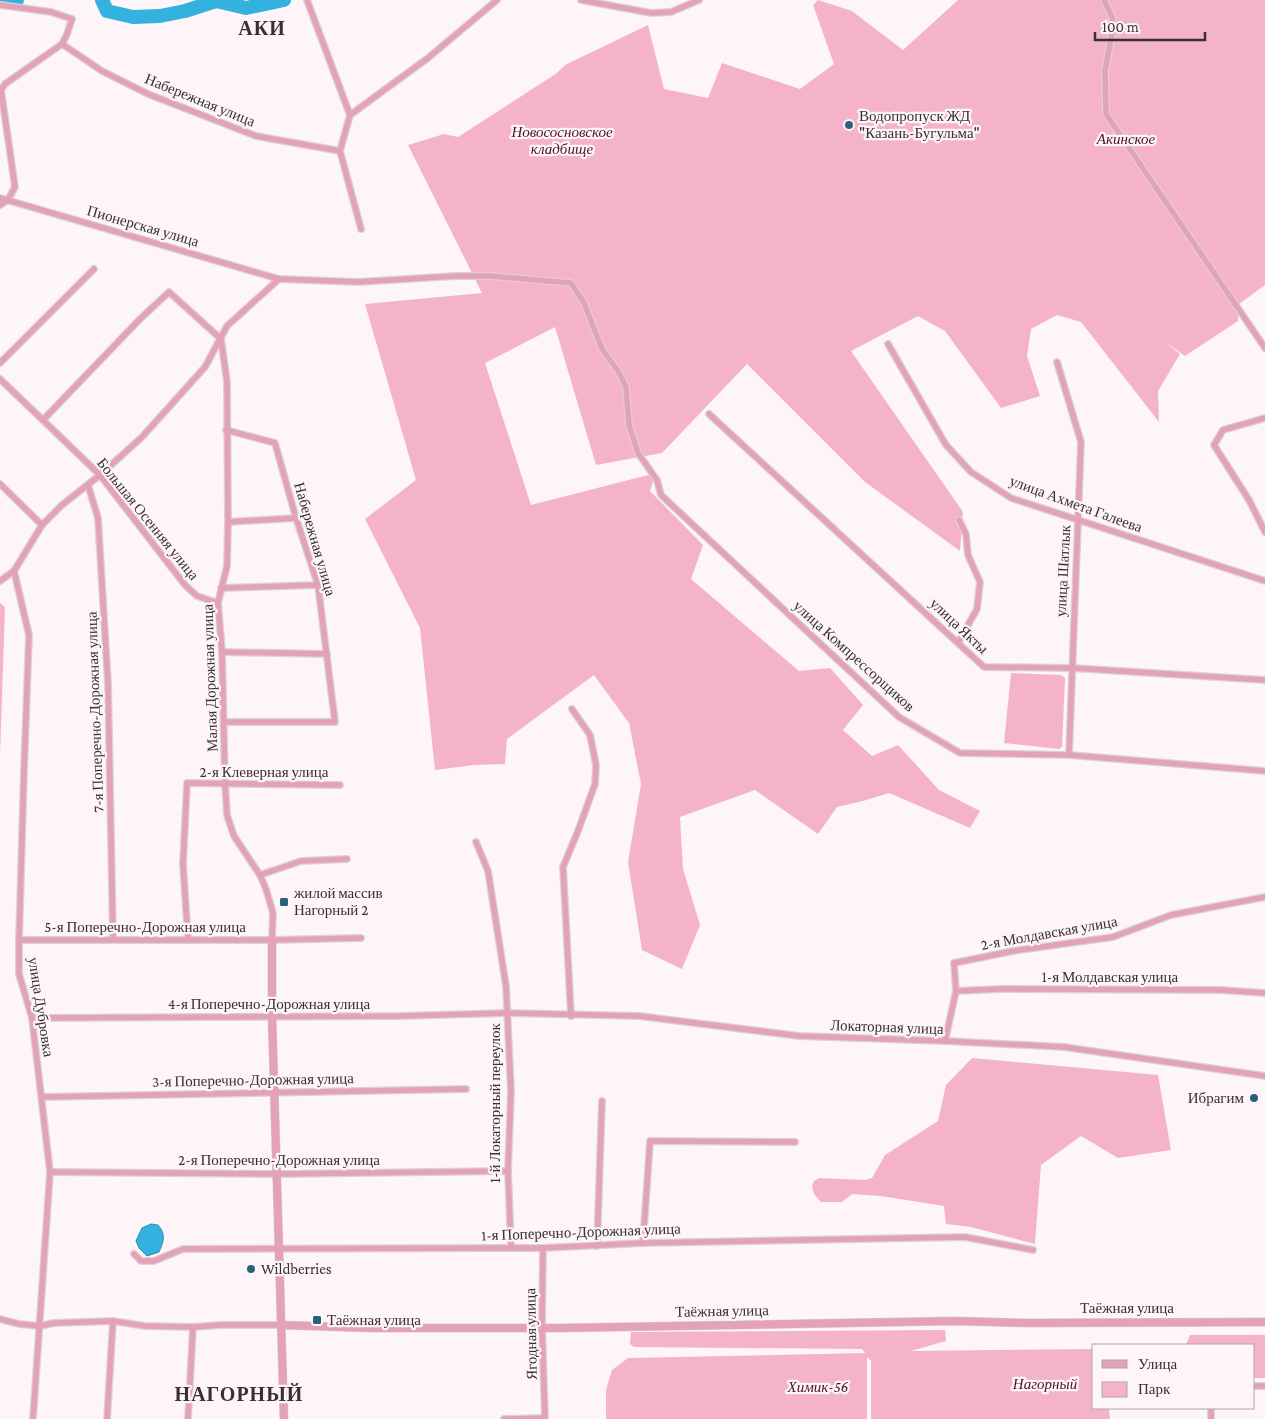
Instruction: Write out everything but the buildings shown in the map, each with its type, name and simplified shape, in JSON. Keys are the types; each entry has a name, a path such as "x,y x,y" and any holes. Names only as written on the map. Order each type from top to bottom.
{"street":[{"path":"307,0 350,115 340,151 362,229"},
{"path":"350,115 428,58 497,0"},
{"path":"581,0 650,13 671,12 699,0"},
{"path":"1104,0 1112,17 1113,28 1105,71 1106,114 1265,348"},
{"path":"0,5 52,12 72,19 62,44 5,84 1,90 15,187 8,200 0,205"},
{"name":"Набережная улица","path":"62,44 102,72 256,136 340,151"},
{"name":"Пионерская улица","path":"0,198 279,279 358,282 456,276 490,276 571,283 584,303 602,349 618,371 626,387 629,425 638,453"},
{"path":"0,363 94,269"},
{"path":"0,581 14,571 42,524 62,504 100,475 142,437 205,367 227,326 279,279"},
{"path":"43,420 140,318 169,292 221,339"},
{"name":"Малая Дорожная улица","path":"221,339 226,382 228,522 226,566 218,603 222,652 227,815 234,836 260,875 266,889 273,913 272,940"},
{"name":"улица Ахмета Галеева","path":"888,344 946,445 971,472 1011,498 1265,581"},
{"name":"улица Шатлык","path":"1057,362 1081,442 1069,755"},
{"name":"Большая Осенняя улица","path":"0,379 100,475 185,585 197,596 218,603"},
{"name":"улица Якты","path":"709,414 984,667 1072,668 1265,680"},
{"path":"1265,418 1223,430 1214,445 1250,500 1265,532"},
{"name":"Набережная улица","path":"224,722 336,722 318,585 296,518 275,443 226,430"},
{"name":"улица Компрессорщиков","path":"638,453 657,480 661,496 899,717 960,753 1069,755 1265,771"},
{"path":"0,484 42,524"},
{"name":"7-я Поперечно-Дорожная улица","path":"88,485 98,518 108,684 113,940"},
{"path":"228,522 296,518"},
{"path":"958,643 977,609 980,582 968,556 966,534 959,520"},
{"name":"улица Дубровка","path":"14,571 29,635 19,974 32,1018 50,1172 33,1419"},
{"path":"220,588 318,585"},
{"path":"222,652 327,654"},
{"path":"571,1016 563,867 595,784 596,765 590,734 572,709"},
{"name":"2-я Клеверная улица","path":"188,939 182,864 187,783 340,785"},
{"name":"1-й Локаторный переулок","path":"476,842 488,872 506,986 511,1091 508,1171 511,1248"},
{"path":"260,875 301,860 347,859"},
{"name":"2-я Молдавская улица","path":"956,991 954,963 1013,950 1113,937 1171,915 1265,897"},
{"name":"5-я Поперечно-Дорожная улица","path":"19,940 361,938"},
{"path":"272,940 272,1016 284,1419"},
{"name":"1-я Молдавская улица","path":"956,991 1000,989 1221,990 1265,993"},
{"path":"945,1041 956,991"},
{"name":"Локаторная улица","path":"507,1013 571,1016 639,1016 799,1036 1064,1047 1265,1076"},
{"name":"4-я Поперечно-Дорожная улица","path":"32,1018 400,1016 507,1013"},
{"name":"3-я Поперечно-Дорожная улица","path":"42,1097 275,1091 466,1089"},
{"path":"597,1246 602,1101"},
{"path":"643,1243 650,1141 796,1142"},
{"name":"2-я Поперечно-Дорожная улица","path":"50,1172 276,1174 508,1171"},
{"name":"1-я Поперечно-Дорожная улица","path":"134,1254 142,1261 154,1261 183,1249 543,1248 643,1243 965,1237 1033,1250"},
{"name":"Ягодная улица","path":"543,1248 542,1327 545,1419"},
{"name":"Таёжная улица","path":"0,1319 19,1324 40,1326 54,1323 113,1321 145,1326 281,1325 370,1328 954,1321 1028,1323 1265,1322"},
{"path":"108,1419 113,1321"},
{"path":"188,1419 192,1327"},
{"path":"504,1419 545,1419"}],"green space":[{"path":"818,0 852,11 903,50 958,0 1265,0 1265,285 1239,304 1238,321 1185,356 1164,341 1180,354 1158,391 1159,422 1081,322 1057,315 1031,329 1027,356 1040,396 1001,408 945,331 918,316 851,351 963,512 960,551 865,482 747,364 662,453 596,465 555,327 485,363 531,505 656,473 650,491 703,545 691,579 799,671 830,668 863,705 843,730 872,756 898,745 939,790 980,811 970,828 889,793 837,807 818,834 755,790 680,817 683,869 700,925 682,969 642,950 628,862 641,784 629,723 594,675 507,739 505,764 474,765 435,770 420,628 365,519 416,480 365,304 482,293 408,145 444,134 458,137 557,73 565,65 648,25 664,89 708,98 722,63 800,89 834,64 813,5"},
{"path":"0,603 5,607 0,756"},
{"path":"1011,673 1061,675 1065,678 1062,747 1059,749 1004,743"},
{"path":"972,1058 1158,1075 1171,1150 1118,1158 1081,1136 1041,1165 1035,1244 971,1227 946,1224 944,1206 881,1196 852,1194 842,1202 821,1202 814,1194 812,1186 814,1181 819,1178 865,1180 872,1178 885,1155 938,1121 946,1085"},
{"path":"945,1330 946,1341 911,1351 1092,1349 1092,1409 1109,1409 1110,1419 871,1419 871,1361 867,1357 867,1419 606,1419 606,1390 612,1370 628,1358 865,1353 862,1349 634,1347 630,1344 631,1332"},
{"path":"1190,1335 1265,1335 1265,1378 1255,1378 1255,1344 1186,1344"}],"water":[{"path":"151,1224 158,1225 161,1228 163,1241 159,1252 147,1256 139,1248 136,1241 142,1228"}],"waterway":[{"path":"5,0 17,0"},
{"path":"102,0 107,11 133,17 160,16 185,11 216,1 246,8 284,0"}],"place":[{"name":"Водопропуск ЖД \"Казань-Бугульма\"","path":"849,125"},
{"name":"жилой массив Нагорный 2","path":"284,902"},
{"name":"Ибрагим","path":"1254,1098"},
{"name":"Wildberries","path":"251,1269"},
{"name":"Таёжная улица","path":"317,1320"}],"district":[{"name":"АКИ","path":"262,28"},
{"name":"НАГОРНЫЙ","path":"239,1394"}],"park label":[{"name":"Акинское","path":"1126,139"},
{"name":"Новососновское кладбище","path":"562,140"},
{"name":"Нагорный","path":"1045,1384"},
{"name":"Химик-56","path":"818,1387"}]}
